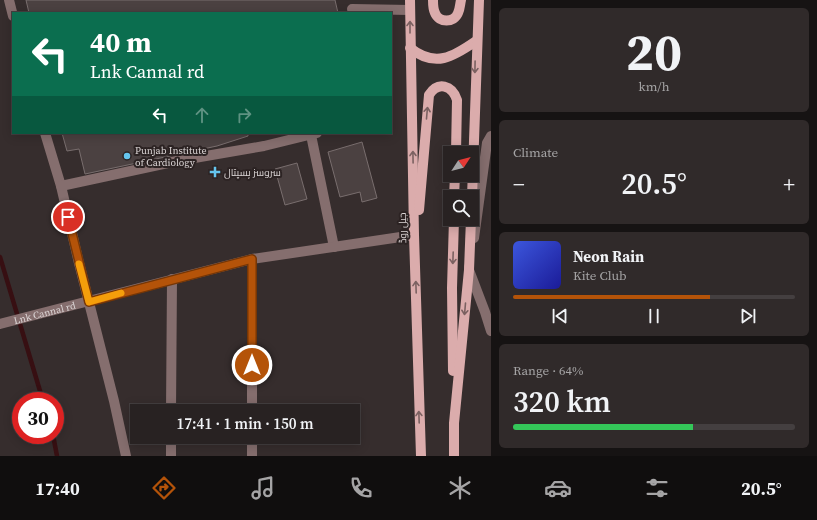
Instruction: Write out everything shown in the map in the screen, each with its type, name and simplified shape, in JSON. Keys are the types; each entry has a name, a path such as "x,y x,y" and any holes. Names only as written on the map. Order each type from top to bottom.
{"main road":[{"path":"433,0 435,13 438,17 446,20 455,18 458,14 461,0"},
{"path":"472,190 478,0"},
{"name":"جیل روڈ","path":"410,5 414,236 421,456"},
{"path":"410,48 419,54 434,58 446,59 476,41"},
{"path":"414,236 420,207 429,95 435,88 442,86 450,88 455,93 457,100 456,146"},
{"path":"454,226 452,288 454,456"},
{"path":"454,423 469,270 471,226"}],"street":[{"path":"9,0 12,12"},
{"path":"351,7 410,5"},
{"path":"45,134 61,186 114,401 125,452 116,456"},
{"path":"61,186 177,161 264,146 314,134 334,247"},
{"path":"491,136 487,143 469,270 491,331"},
{"name":"Lnk Cannal rd","path":"4,323 252,259 414,236"},
{"path":"252,259 252,404"},
{"path":"171,404 172,279"},
{"path":"171,444 171,456"},
{"path":"252,444 252,456"}],"building":[{"path":"26,0 335,0 338,12 29,12"},
{"name":"Punjab Institute of Cardiology","path":"62,134 248,134 248,136 217,146 85,174 79,149 67,151"},
{"path":"362,142 377,198 362,202 360,192 340,197 328,152"},
{"path":"297,163 307,199 285,205 275,169"}],"waterway":[{"path":"0,257 40,392"},
{"path":"55,444 57,456"}],"slow traffic":[{"path":"79,264 89,302 121,293"}],"place":[{"name":"Punjab Institute of Cardiology","path":"127,156"},
{"name":"سروسز ہسپتال","path":"215,172"}],"route":[{"path":"68,217 89,302 252,259 252,365"}]}
